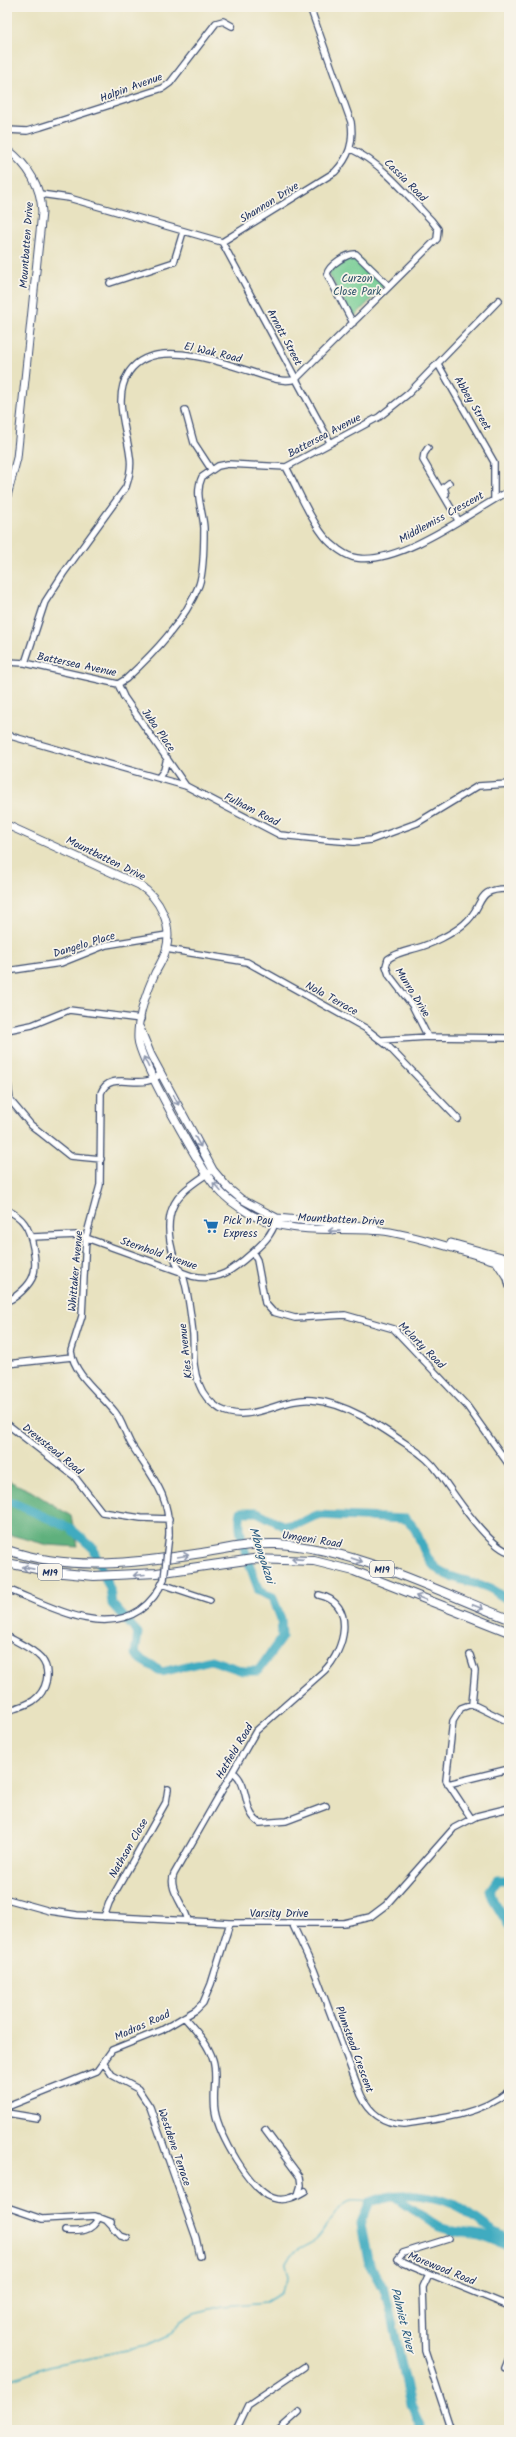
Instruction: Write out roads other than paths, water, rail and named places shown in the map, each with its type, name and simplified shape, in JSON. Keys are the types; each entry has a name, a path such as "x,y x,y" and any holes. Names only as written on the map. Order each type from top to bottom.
{"highway":[{"name":"Umgeni Road","path":"7,1550 50,1560 88,1564 117,1564 250,1545 275,1544 329,1551 356,1559 509,1619"},
{"name":"Umgeni Road","path":"7,1563 52,1572 94,1576 124,1576 250,1559 299,1559 330,1564 354,1571 509,1632"}],"main road":[{"name":"Mountbatten Drive","path":"7,150 30,174 40,194 41,219 17,458 7,496"},
{"name":"Mountbatten Drive","path":"7,825 63,849 145,889 158,901 165,920 166,949 143,1004 140,1019 140,1047 154,1078 206,1175 217,1189 238,1202 260,1219 390,1229 423,1235 509,1262"},
{"name":"Mountbatten Drive","path":"140,1028 162,1074 213,1170 238,1202"},
{"name":"Mountbatten Drive","path":"276,1221 309,1230 371,1231 400,1234 496,1261 509,1262"},
{"path":"496,1261 506,1276"}],"street":[{"name":"Shannon Drive","path":"222,242 335,172 346,162 351,149 351,122 310,7"},
{"name":"Halpin Avenue","path":"7,130 27,131 163,88 170,83 216,23 223,21 232,26"},
{"name":"Cassia Road","path":"351,149 365,155 375,164 431,220 438,234 434,242 389,286"},
{"path":"40,194 69,198 222,242"},
{"path":"110,283 174,262 183,232"},
{"name":"Arnott Street","path":"222,242 330,442"},
{"path":"296,379 353,323 389,286 356,254 348,255 329,268 327,274 353,323"},
{"name":"Battersea Avenue","path":"7,662 26,663 118,684 135,670 173,629 184,614 200,584 204,525 198,494 199,484 202,477 211,469 218,466 240,463 286,467 383,414 408,394 499,300"},
{"name":"El Wak Road","path":"26,663 45,602 63,574 126,487 130,473 131,458 123,423 123,382 136,364 147,357 164,353 189,354 268,377 296,379"},
{"name":"Abbey Street","path":"438,364 494,462 494,499"},
{"path":"185,410 194,443 211,469"},
{"path":"428,448 424,454 423,460 459,520"},
{"name":"Middlemiss Crescent","path":"286,467 324,536 345,553 356,558 384,556 417,544 509,491"},
{"path":"449,483 443,489 459,520"},
{"name":"Juba Place","path":"118,684 124,697 186,786"},
{"name":"Fulham Road","path":"7,735 159,777 186,786 280,835 354,842 371,840 417,823 478,786 509,784"},
{"path":"159,777 164,770 167,758"},
{"name":"Munro Drive","path":"428,1037 412,1006 389,975 386,966 388,959 397,953 419,948 464,924 473,914 487,892 493,889 509,889"},
{"name":"Dangelo Place","path":"7,971 61,963 106,945 166,935"},
{"name":"Nola Terrace","path":"166,949 247,962 365,1028 382,1040 458,1119"},
{"path":"7,1030 32,1025 69,1010 140,1019"},
{"path":"382,1040 428,1037 509,1038"},
{"path":"7,1074 10,1100 31,1125 70,1156 101,1159"},
{"name":"Whittaker Avenue","path":"72,1357 72,1344 83,1309 86,1237 99,1189 101,1159 100,1114 103,1089 113,1082 146,1081 162,1074"},
{"name":"Kies Avenue","path":"213,1170 183,1192 173,1206 170,1217 171,1248 178,1268 182,1273 191,1313 195,1372 199,1384 211,1404 223,1410 251,1413 297,1400 311,1400 342,1405 409,1446 426,1460 439,1473 461,1504 496,1545 509,1552"},
{"path":"7,1210 24,1222 32,1237 33,1277 15,1297 7,1301"},
{"name":"Sternhold Avenue","path":"32,1237 67,1235 86,1237 182,1273 202,1278 222,1276 235,1269 269,1238 276,1221"},
{"name":"Mclarty Road","path":"253,1252 257,1260 265,1303 273,1312 295,1318 345,1315 394,1329 467,1406 509,1465"},
{"path":"509,1262 506,1276 509,1286"},
{"path":"7,1364 72,1357 79,1370 116,1413 131,1443 154,1475 169,1519 169,1535 163,1581 148,1603 122,1619 106,1622 89,1620 7,1589"},
{"name":"Drewstead Road","path":"7,1424 74,1476 102,1512 141,1518 169,1519"},
{"path":"163,1581 210,1600"},
{"name":"Hatfield Road","path":"188,1922 185,1909 173,1887 172,1877 260,1726 324,1671 338,1653 344,1629 340,1616 330,1599 319,1595"},
{"path":"7,1636 40,1656 45,1664 47,1677 44,1689 35,1699 7,1710"},
{"path":"470,1656 474,1671 472,1704"},
{"path":"471,1818 448,1784 446,1771 453,1721 462,1708 472,1704 509,1722"},
{"path":"448,1784 509,1769"},
{"path":"233,1772 241,1781 252,1815 260,1822 286,1820 326,1806"},
{"name":"Nathson Close","path":"104,1917 114,1892 166,1802 168,1789"},
{"name":"Varsity Drive","path":"7,1899 55,1912 104,1917 188,1922 344,1923 363,1919 377,1913 390,1901 447,1834 471,1818 509,1808"},
{"name":"Madras Road","path":"104,2064 107,2056 112,2050 147,2037 196,2010 206,1998 230,1923"},
{"name":"Plumstead Crescent","path":"292,1923 314,1970 361,2095 368,2107 379,2117 395,2124 402,2124 463,2113 489,2105 509,2091"},
{"path":"184,2017 200,2035 213,2059 215,2112 228,2144 257,2187 265,2194 280,2199 291,2198 305,2191"},
{"path":"7,2107 94,2072 104,2064"},
{"name":"Westdene Terrace","path":"104,2064 112,2075 138,2089 150,2107 196,2238 200,2256"},
{"path":"7,2113 36,2118"},
{"path":"265,2130 300,2177 301,2185 298,2195"},
{"path":"7,2207 42,2218 98,2217 108,2222 121,2236 127,2238"},
{"path":"65,2231 83,2232 93,2225 98,2217"},
{"name":"Morewood Road","path":"448,2239 398,2257 402,2264 509,2306"},
{"path":"429,2274 424,2287 425,2352 451,2430"},
{"path":"505,2368 509,2358"},
{"path":"236,2430 248,2405 304,2367"},
{"path":"279,2430 299,2412"}],"waterway":[{"name":"Mbongokzai","path":"7,1500 70,1528 92,1547 110,1589 112,1604 138,1633 135,1653 142,1660 162,1672 211,1660 243,1671 258,1671 282,1637 281,1619 273,1598 259,1591 249,1562 240,1530 241,1512 257,1512 284,1526 300,1523 317,1515 406,1519 411,1523 426,1555 436,1568 450,1576 491,1589 509,1600"},
{"name":"Palmiet River","path":"509,1880 497,1880 490,1890 493,1900 509,1926"},
{"name":"Palmiet River","path":"422,2430 411,2405 385,2291 368,2260 361,2224 370,2202 381,2198 405,2195 417,2195 441,2199 462,2209 496,2233 509,2238"},
{"path":"394,2196 439,2227 452,2231 481,2235 509,2246"},
{"path":"7,2381 49,2366 146,2346 166,2337 181,2321 194,2313 223,2306 266,2302 281,2293 287,2282 289,2276 286,2264 292,2254 316,2240 340,2208 345,2204 351,2201 370,2202"}],"place":[{"name":"Pick n Pay Express","path":"211,1226"}],"park label":[{"name":"Curzon Close Park","path":"357,284"}]}
